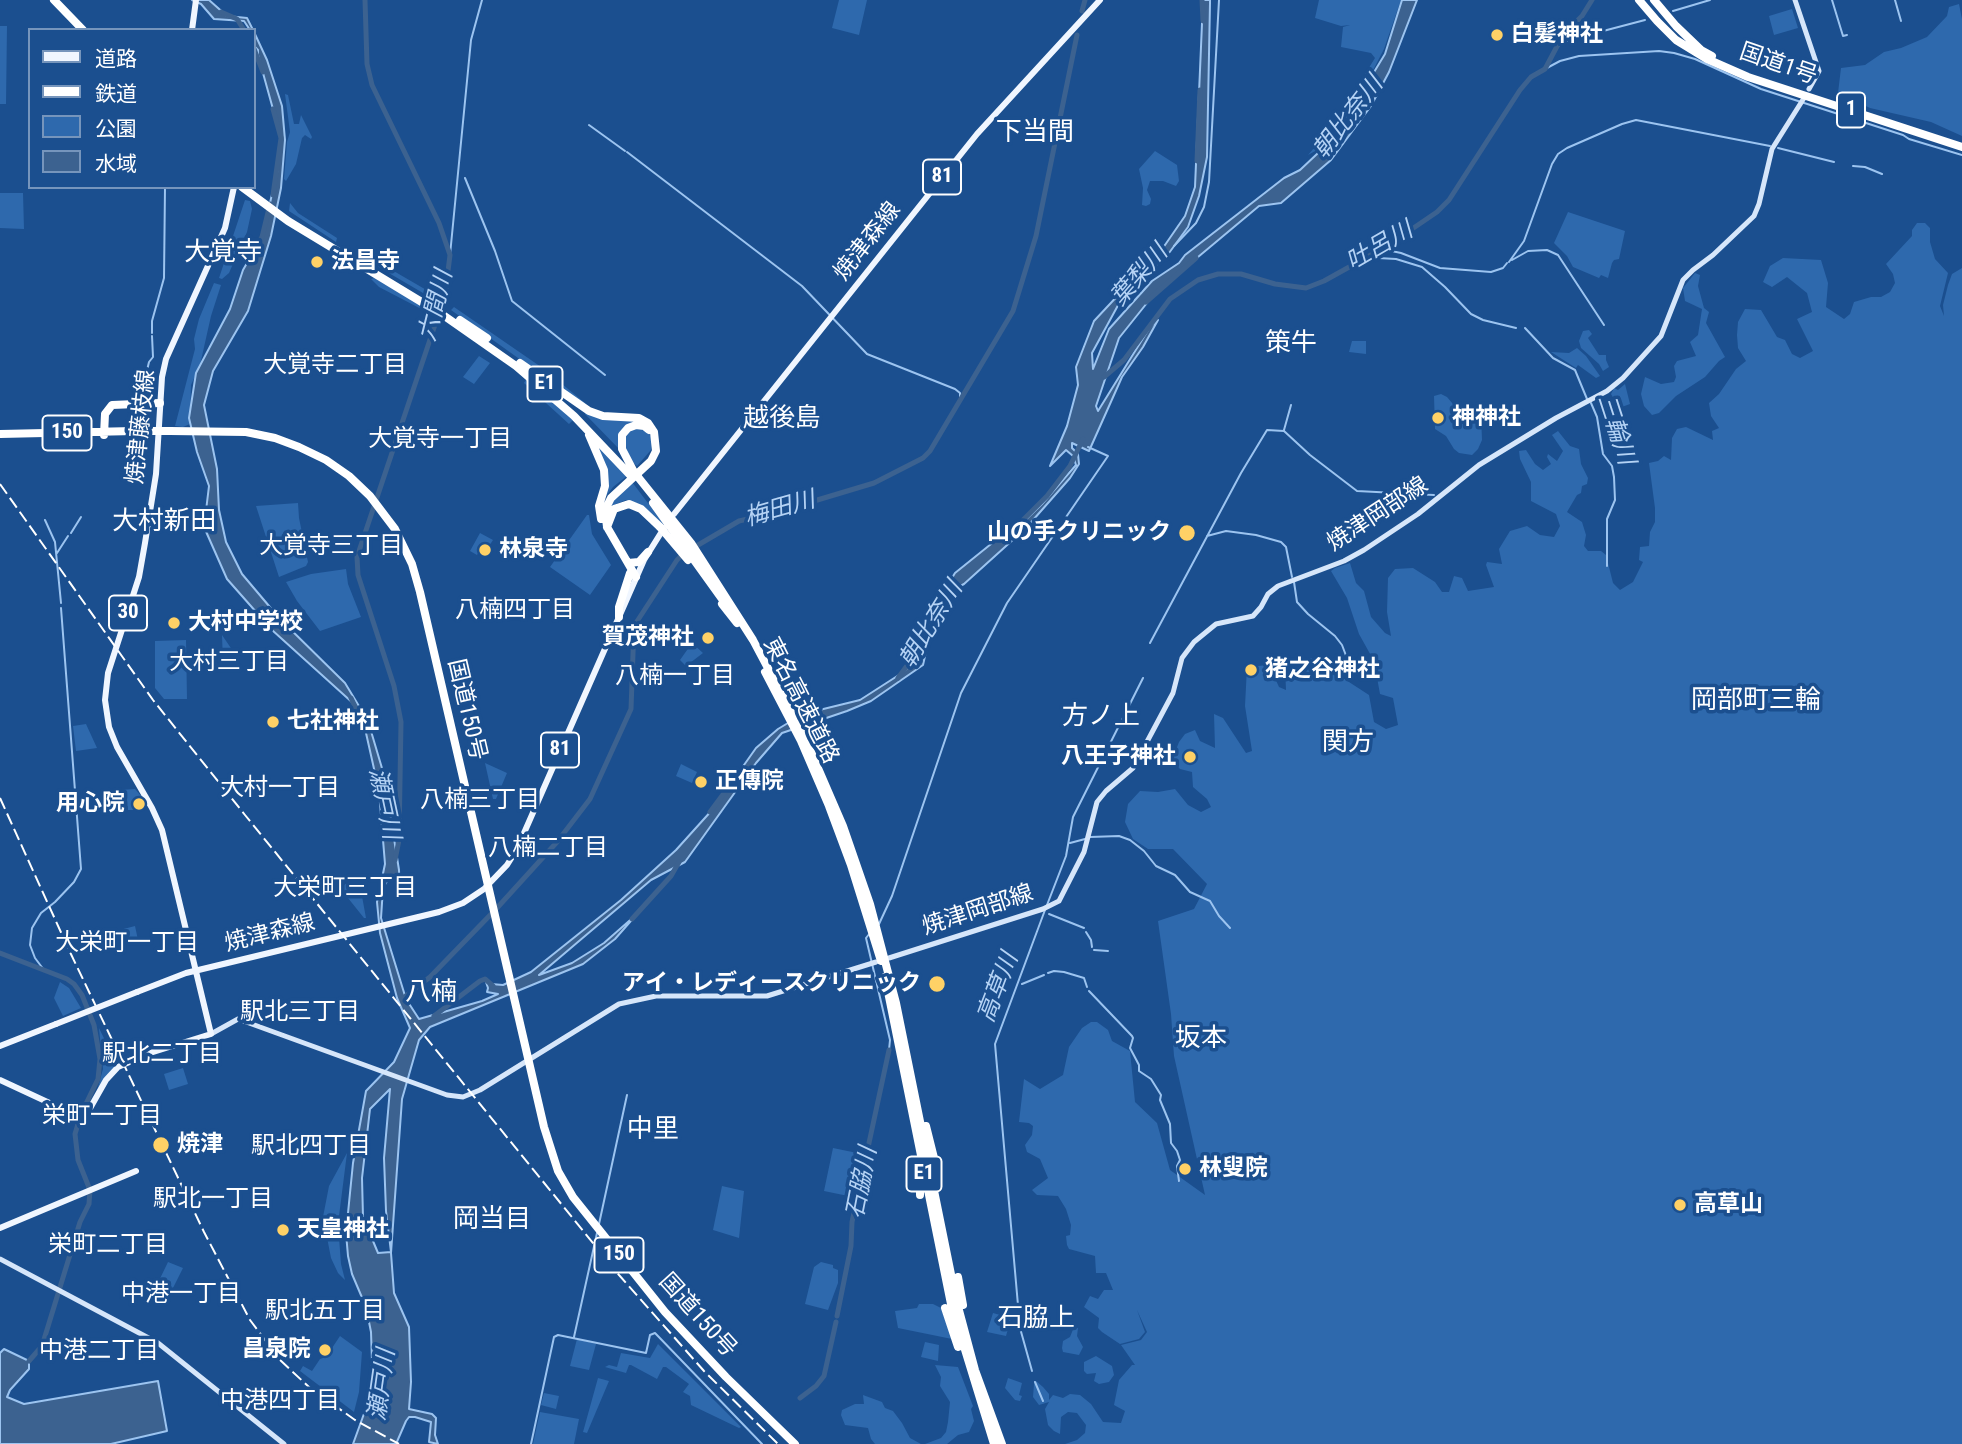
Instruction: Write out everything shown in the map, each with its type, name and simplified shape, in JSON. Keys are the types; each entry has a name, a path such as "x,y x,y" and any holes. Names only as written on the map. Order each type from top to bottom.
{"highway":[{"path":"54,0 81,28"},
{"path":"61,0 87,28"},
{"name":"国道1号","path":"1639,0 1676,40 1700,56 1962,145"},
{"name":"国道1号","path":"1649,0 1701,50 1722,64"},
{"name":"1","path":"1649,0 1676,34 1722,64"},
{"name":"東名高速道路","path":"245,189 288,219 435,307 520,363 570,406 634,476 688,545 788,708"},
{"name":"東名高速道路","path":"251,189 288,219"},
{"name":"東名高速道路","path":"444,313 516,366 574,416 634,476"},
{"path":"520,363 589,411 603,416 639,418 648,423 654,432 657,443 654,455 641,472 608,503 604,516 605,526"},
{"path":"104,434 105,414 112,405 160,402"},
{"path":"574,416 593,442 603,463 605,485 599,513 633,575"},
{"path":"619,617 619,607 633,575 605,526 602,513 607,499 640,470 653,451 652,435 640,425 628,428 621,439 624,455 634,476"},
{"name":"国道150号","path":"0,436 174,433 255,437 309,453 341,469 378,509 397,542 410,573 526,1061 553,1159 573,1197 665,1311 789,1444"},
{"path":"605,526 614,509 629,504 641,509 694,558"},
{"path":"628,563 639,562 648,552"},
{"name":"東名高速道路","path":"694,558 739,617 788,708 833,800 864,883 885,955 907,1048 940,1224 971,1354 1002,1444"},
{"name":"東名高速道路","path":"803,740 868,918 894,1020 951,1304 993,1441"},
{"path":"907,1048 937,1170"},
{"path":"917,1138 920,1195"},
{"path":"958,1277 971,1354"},
{"path":"945,1308 993,1441"},
{"name":"国道150号","path":"772,1425 795,1444"}],"main road":[{"path":"192,28 196,0"},
{"name":"焼津森線","path":"674,514 977,134 1100,0"},
{"path":"1795,0 1819,71 1809,89"},
{"name":"焼津岡部線","path":"889,958 1046,908 1061,899 1080,861 1097,802 1133,768 1173,693 1185,652 1211,627 1221,621 1250,617 1278,586 1353,557 1418,514 1479,465 1556,418 1607,391 1623,378 1661,336 1683,280 1713,256 1754,216 1772,149 1804,98"},
{"name":"焼津藤枝線","path":"211,1034 162,830 117,747 109,727 105,700 106,681 139,577 156,474 160,402 166,359 225,228 234,189"},
{"path":"633,575 662,527"},
{"name":"焼津森線","path":"0,1046 195,971 456,907 486,887 507,865 522,837 619,617"},
{"path":"0,1080 84,1119 106,1080 118,1067 150,1053 211,1034 238,1019 452,1097 468,1096 619,1004 651,996 767,996 876,962"},
{"path":"0,1228 136,1171"},
{"path":"0,1259 158,1343 284,1444"}],"green space":[{"path":"839,0 867,0 859,35 832,28"},
{"path":"1319,0 1401,0 1384,49 1370,76 1331,135 1317,150 1308,155 1333,126 1375,58 1371,53 1341,47 1343,27 1350,25 1341,26 1315,18"},
{"path":"1959,4 1962,19 1962,136 1931,122 1870,108 1838,93 1841,68 1865,65 1884,52 1927,37 1947,16 1949,7"},
{"path":"1792,9 1798,28 1774,35 1769,16"},
{"path":"0,26 7,26 6,104 0,104"},
{"path":"285,94 288,95 294,124 299,124 301,115 312,137 311,139 305,135 302,138 296,164 286,181 287,142 290,132"},
{"path":"1155,151 1177,165 1179,181 1176,186 1163,181 1150,181 1147,190 1151,199 1146,206 1142,205 1143,188 1139,169"},
{"path":"0,193 23,193 24,229 0,228"},
{"path":"245,200 250,201 252,209 247,232 229,273 222,279 219,278"},
{"path":"290,203 298,213 337,238 336,242 289,211"},
{"path":"1568,212 1625,231 1619,259 1612,263 1608,278 1601,275 1599,278 1573,267 1567,256 1554,243"},
{"path":"1917,223 1925,223 1930,228 1930,242 1935,259 1948,273 1940,306 1944,316 1943,305 1952,274 1962,268 1962,1444 1065,1444 1077,1440 1085,1433 1086,1425 1077,1413 1068,1412 1061,1417 1060,1434 1054,1431 1048,1425 1045,1409 1049,1402 1039,1405 1033,1397 1036,1381 1049,1394 1049,1400 1053,1395 1063,1398 1070,1394 1080,1395 1091,1404 1103,1422 1121,1423 1125,1411 1114,1405 1119,1380 1135,1365 1121,1345 1141,1340 1147,1332 1137,1310 1145,1332 1139,1339 1120,1344 1098,1328 1099,1318 1084,1307 1090,1296 1098,1299 1104,1290 1113,1290 1106,1273 1096,1273 1095,1256 1069,1249 1066,1236 1070,1235 1071,1225 1058,1196 1037,1195 1032,1190 1048,1178 1040,1159 1027,1152 1025,1145 1032,1135 1033,1126 1019,1122 1024,1079 1040,1089 1063,1075 1069,1047 1082,1028 1091,1022 1097,1022 1108,1030 1112,1041 1130,1051 1135,1102 1157,1123 1170,1170 1205,1195 1174,1056 1158,921 1194,909 1207,884 1173,849 1148,849 1133,839 1125,822 1128,804 1140,791 1175,789 1188,805 1201,812 1211,807 1207,799 1193,787 1192,772 1180,769 1172,760 1185,734 1195,730 1200,741 1215,748 1214,714 1223,718 1246,753 1252,751 1245,706 1247,667 1269,665 1279,687 1286,690 1285,667 1312,658 1369,695 1374,722 1386,729 1398,725 1393,698 1380,694 1374,661 1359,634 1347,598 1331,571 1350,563 1356,583 1364,591 1371,617 1391,636 1387,612 1388,578 1395,569 1413,568 1435,582 1442,592 1449,592 1454,576 1462,578 1468,591 1494,587 1486,565 1487,562 1502,564 1499,549 1510,531 1527,526 1540,535 1554,537 1560,526 1556,514 1531,501 1531,482 1519,451 1526,450 1535,464 1543,470 1551,464 1548,454 1557,461 1563,451 1552,435 1558,431 1570,446 1579,449 1581,464 1588,478 1587,484 1582,486 1581,493 1567,512 1582,522 1586,535 1584,546 1588,551 1601,551 1606,555 1613,583 1620,590 1633,582 1643,562 1639,560 1640,547 1649,546 1650,532 1655,522 1649,463 1664,456 1671,460 1672,438 1677,429 1686,427 1713,440 1712,431 1719,428 1711,416 1709,403 1719,394 1736,369 1746,361 1738,348 1737,335 1738,322 1745,309 1761,310 1777,337 1785,340 1792,354 1800,358 1813,351 1797,319 1812,312 1807,293 1787,277 1772,287 1763,282 1770,266 1783,258 1821,260 1828,283 1826,307 1844,319 1850,314 1854,302 1881,297 1890,292 1895,283 1886,264 1912,236 1912,230"},
{"path":"373,259 435,295 435,300 370,262"},
{"path":"1695,273 1700,275 1698,286 1704,308 1709,312 1706,323 1725,357 1705,377 1676,396 1659,413 1652,415 1644,406 1641,394 1645,377 1661,384 1674,382 1674,366 1677,361 1696,356 1690,342 1698,335 1702,309 1685,301 1683,288"},
{"path":"374,278 418,303 429,313 379,287 371,279"},
{"path":"214,283 221,285 200,365 191,385 190,424 175,426 195,349 194,339 199,319"},
{"path":"454,307 544,369 585,403 585,406 451,310"},
{"path":"1589,330 1592,334 1588,338 1599,355 1606,355 1609,367 1603,371 1581,348 1579,341 1583,331"},
{"path":"1352,341 1366,341 1366,354 1349,352"},
{"path":"1577,348 1600,376 1596,378 1578,365 1576,368 1551,352 1569,353"},
{"path":"479,356 490,363 474,384 463,377"},
{"path":"527,378 573,420 569,424 524,383"},
{"path":"1625,384 1630,404 1619,408 1611,394 1614,388 1618,390"},
{"path":"1441,394 1458,410 1478,411 1481,414 1482,440 1472,455 1459,453 1446,436 1435,429 1434,396"},
{"path":"585,411 640,420 629,426 621,451"},
{"path":"631,428 646,430 652,438 651,450 637,466 625,451 624,438"},
{"path":"596,443 627,476 613,487 601,503 608,484"},
{"path":"632,482 662,525 639,504 626,500 616,504 606,517 612,501"},
{"path":"298,503 308,562 306,566 279,577 256,506"},
{"path":"587,515 592,534 611,565 590,595 550,567"},
{"path":"480,533 493,540 489,546 483,543 477,555 470,551"},
{"path":"346,569 348,584 361,617 320,631 286,582 311,574"},
{"path":"222,635 237,657 231,663 223,663"},
{"path":"186,640 187,699 164,699 155,688 155,641"},
{"path":"692,643 703,653 686,666 680,660"},
{"path":"86,724 97,748 76,751 73,726"},
{"path":"485,763 507,773 496,799 493,799"},
{"path":"681,764 697,772 692,783 676,776"},
{"path":"135,789 142,797 136,798 136,810 128,810 127,801 122,800 121,790"},
{"path":"359,880 366,918 340,888"},
{"path":"135,926 138,940 117,948 112,932"},
{"path":"60,982 69,988 81,1008 63,1016 54,998"},
{"path":"99,1028 117,1065 97,1091 103,1069"},
{"path":"183,1068 188,1084 169,1090 164,1074"},
{"path":"833,1148 862,1154 853,1197 824,1191"},
{"path":"347,1153 338,1224 345,1280 338,1273 331,1258 323,1217 329,1186"},
{"path":"722,1186 744,1191 739,1238 713,1230"},
{"path":"168,1262 183,1268 168,1298 154,1291"},
{"path":"821,1262 833,1265 833,1268 838,1270 838,1283 828,1310 805,1304 814,1267"},
{"path":"919,1304 933,1304 941,1308 952,1339 898,1328 895,1311 917,1308"},
{"path":"993,1313 1011,1318 1006,1336 987,1332"},
{"path":"1074,1327 1078,1328 1077,1336 1083,1347 1079,1355 1063,1352 1062,1348 1063,1341 1070,1337"},
{"path":"340,1336 362,1352 359,1392 354,1412 300,1371 303,1366 312,1371 320,1359 326,1357"},
{"path":"577,1339 596,1344 589,1370 570,1366"},
{"path":"925,1342 939,1345 938,1361 921,1357"},
{"path":"658,1344 741,1427 691,1405 690,1396 683,1392 689,1384 666,1367 663,1367 657,1379 631,1365 626,1373 605,1367 617,1367 621,1353 650,1358"},
{"path":"1096,1356 1112,1366 1114,1375 1109,1382 1099,1384 1094,1381 1096,1373 1087,1374 1084,1371 1084,1362"},
{"path":"935,1365 958,1367 973,1406 971,1409 974,1421 969,1432 958,1435 947,1444 925,1444 941,1438 946,1432 948,1422 950,1402 940,1386 941,1377"},
{"path":"598,1378 609,1381 587,1433 583,1432"},
{"path":"1008,1378 1022,1383 1020,1401 1015,1400 1005,1388"},
{"path":"544,1393 559,1396 556,1409 541,1405"},
{"path":"863,1395 882,1402 885,1408 893,1411 910,1438 921,1444 875,1444 868,1428 845,1425 842,1410 855,1404 864,1404"},
{"path":"540,1412 579,1419 574,1444 533,1444"}],"water":[{"path":"192,0 209,0 227,16 247,18 252,28 249,28 244,21 214,19 201,4"},
{"path":"1203,0 1210,0 1207,157 1199,196 1188,227 1169,253 1122,298 1092,353 1093,369 1109,329 1152,281 1179,263 1185,255 1284,178 1300,170 1334,138 1385,54 1402,0 1417,0 1389,72 1371,106 1331,160 1281,203 1259,206 1155,293 1119,338 1096,406 1098,411 1150,327 1158,320 1122,377 1089,451 1072,443 1072,448 1078,454 1079,464 1070,478 1026,528 964,584 951,591 930,634 923,665 871,701 782,733 756,763 685,862 651,880 539,975 572,963 604,943 637,914 615,939 583,964 430,1027 419,1040 402,1099 391,1253 394,1293 409,1327 409,1409 432,1414 436,1418 435,1435 438,1444 429,1442 431,1422 409,1417 396,1444 353,1444 371,1401 369,1391 372,1362 371,1332 366,1307 352,1274 348,1256 346,1233 353,1163 366,1091 394,1062 410,1028 397,998 380,933 377,902 385,864 379,791 366,733 354,704 272,630 227,579 204,527 209,486 189,418 196,373 230,309 243,270 262,237 277,173 281,138 256,48 256,36 282,106 285,140 281,188 271,236 248,311 213,371 204,405 217,469 219,510 226,542 242,574 280,619 345,683 368,721 384,775 399,870 400,899 397,882 389,878 383,888 381,918 406,999 419,1019 498,994 487,992 485,979 491,984 503,985 531,972 621,900 676,850 713,809 756,748 778,729 803,714 860,700 914,662 916,637 955,573 996,540 1016,529 1076,465 1073,456 1066,450 1050,466 1067,426 1078,385 1076,367 1094,321 1165,245 1185,216 1195,187","holes":["390,1089 384,1158 391,1252 378,1253 363,1217 362,1178 370,1109"]},
{"path":"4,1349 29,1361 29,1369 7,1397 24,1404 158,1381 167,1431 111,1444 0,1444 0,1353"}],"waterway":[{"name":"六間川","path":"365,0 367,64 372,85 439,223 450,255 445,295 357,557 358,575 394,686 401,722 399,840 395,860"},
{"path":"450,255 471,40 482,0"},
{"name":"梅田川","path":"1082,11 1085,0"},
{"name":"葉梨川","path":"1202,0 1203,21"},
{"path":"1174,246 1196,223 1204,207 1209,182 1219,0"},
{"name":"吐呂川","path":"1104,377 1124,360 1170,299 1198,280 1218,274 1241,274 1275,284 1306,288 1387,246 1437,212 1449,200 1520,90 1531,77 1545,69 1563,35 1582,16 1592,0"},
{"path":"1673,11 1710,0"},
{"path":"1832,0 1843,36 1847,35"},
{"path":"1895,0 1901,21"},
{"name":"瀬戸川","path":"221,12 237,19 243,28"},
{"path":"1556,48 1565,41 1645,20"},
{"name":"梅田川","path":"693,548 739,521 874,483 923,458 930,451 1013,311 1036,236 1077,35"},
{"path":"1545,69 1560,61 1579,56 1659,51 1674,53 1695,59 1761,89 1962,155"},
{"name":"瀬戸川","path":"256,54 263,72"},
{"name":"葉梨川","path":"1197,161 1200,90"},
{"name":"瀬戸川","path":"273,109 281,138 273,195"},
{"path":"1509,262 1524,241 1552,164 1558,154 1567,148 1636,120 1770,146"},
{"path":"589,125 625,151"},
{"path":"1778,148 1834,162"},
{"path":"627,152 802,286 867,354 955,389 960,393 960,402"},
{"path":"1853,166 1865,167 1882,174"},
{"path":"465,178 512,301 605,375"},
{"path":"152,333 152,321 164,278 165,189"},
{"name":"瀬戸川","path":"258,251 256,247 262,237 270,204"},
{"path":"1382,249 1401,253 1440,268 1491,272 1503,268 1507,263"},
{"path":"1512,260 1528,251 1547,250 1558,255 1604,325"},
{"name":"三輪川","path":"1370,254 1422,267 1471,314 1483,320 1516,328"},
{"name":"朝比奈川","path":"1146,302 1196,258"},
{"name":"三輪川","path":"1525,328 1553,358 1575,370 1587,399"},
{"path":"140,400 149,362 153,357 152,336"},
{"name":"三輪川","path":"1591,403 1597,417 1603,454 1612,466 1614,477 1615,500 1607,519 1607,566"},
{"path":"1284,430 1291,405"},
{"path":"138,426 139,407"},
{"path":"1150,643 1267,430 1284,431 1357,491 1434,495"},
{"name":"朝比奈川","path":"1010,533 1047,496 1070,466 1083,439"},
{"path":"879,924 892,896 961,693 1007,603 1108,456 1088,447"},
{"path":"130,454 135,448"},
{"path":"71,533 81,517"},
{"path":"45,520 55,542 61,603"},
{"path":"1207,536 1226,531 1281,542 1286,547 1292,577"},
{"path":"57,553 68,536"},
{"name":"梅田川","path":"402,999 430,977 497,908 557,842 590,799 631,709 634,626 684,553"},
{"path":"1294,582 1297,602 1335,636 1342,645 1353,674"},
{"path":"44,970 30,945 32,928 41,913 74,882 81,869 61,608"},
{"name":"朝比奈川","path":"898,678 917,652"},
{"name":"高草川","path":"1047,905 1066,856 1073,817 1143,678"},
{"name":"瀬戸川","path":"351,698 360,717"},
{"name":"朝比奈川","path":"710,812 733,781"},
{"path":"1090,837 1119,836 1130,840 1144,851 1156,866 1175,875 1190,892 1210,901 1230,928"},
{"path":"1070,843 1085,839"},
{"name":"朝比奈川","path":"632,919 671,876 679,862"},
{"name":"高草川","path":"1032,1371 1020,1328 995,1044 1045,910"},
{"path":"1049,914 1084,928"},
{"path":"1086,932 1092,947"},
{"path":"870,933 866,938 890,1040 889,1050"},
{"path":"1094,950 1108,951"},
{"path":"0,953 74,984 82,995 94,1025 100,1059 98,1079 81,1114 75,1134 78,1160 90,1190 89,1204 80,1222 42,1346 29,1361"},
{"path":"1048,973 1064,972 1084,978 1087,987"},
{"path":"1022,984 1044,975"},
{"name":"朝比奈川","path":"434,1016 480,981 485,979 493,986"},
{"path":"1089,991 1132,1036 1130,1048 1139,1065 1139,1071 1151,1079 1161,1095 1160,1100 1170,1124 1171,1143 1180,1160 1177,1166 1179,1181"},
{"name":"石脇川","path":"837,1316 851,1246 852,1222 889,1050"},
{"path":"599,1224 627,1095"},
{"path":"574,1337 597,1233"},
{"name":"石脇川","path":"800,1398 824,1376 836,1322"},
{"path":"531,1444 554,1337 558,1335 646,1353 650,1335 655,1333 762,1444"},
{"name":"高草川","path":"1035,1382 1043,1401"}],"railway":[{"path":"0,484 153,700 245,815 619,1275 704,1371 778,1444"},
{"path":"0,798 69,950 204,1232 250,1320 280,1360 310,1388 355,1420 399,1444"}],"place":[{"name":"白髪神社","path":"1497,35"},
{"name":"法昌寺","path":"317,262"},
{"name":"神神社","path":"1438,418"},
{"name":"山の手クリニック","path":"1187,533"},
{"name":"林泉寺","path":"485,550"},
{"name":"大村中学校","path":"174,623"},
{"name":"賀茂神社","path":"708,638"},
{"name":"猪之谷神社","path":"1251,670"},
{"name":"七社神社","path":"273,722"},
{"name":"八王子神社","path":"1190,757"},
{"name":"正傳院","path":"701,782"},
{"name":"用心院","path":"139,804"},
{"name":"アイ・レディースクリニック","path":"937,984"},
{"name":"焼津","path":"161,1145"},
{"name":"林叟院","path":"1185,1169"},
{"name":"高草山","path":"1680,1205"},
{"name":"天皇神社","path":"283,1230"},
{"name":"昌泉院","path":"325,1350"}],"district":[{"name":"下当間","path":"1035,133"},
{"name":"大覚寺","path":"223,253"},
{"name":"策牛","path":"1291,344"},
{"name":"大覚寺二丁目","path":"335,366"},
{"name":"越後島","path":"782,419"},
{"name":"大覚寺一丁目","path":"440,440"},
{"name":"大村新田","path":"164,522"},
{"name":"大覚寺三丁目","path":"331,547"},
{"name":"八楠四丁目","path":"515,611"},
{"name":"大村三丁目","path":"229,663"},
{"name":"八楠一丁目","path":"675,677"},
{"name":"岡部町三輪","path":"1756,701"},
{"name":"方ノ上","path":"1101,717"},
{"name":"関方","path":"1348,743"},
{"name":"大村一丁目","path":"280,789"},
{"name":"八楠三丁目","path":"480,801"},
{"name":"八楠二丁目","path":"548,849"},
{"name":"大栄町三丁目","path":"345,889"},
{"name":"大栄町一丁目","path":"127,944"},
{"name":"八楠","path":"431,993"},
{"name":"駅北三丁目","path":"300,1013"},
{"name":"坂本","path":"1201,1039"},
{"name":"駅北二丁目","path":"162,1055"},
{"name":"栄町一丁目","path":"102,1117"},
{"name":"中里","path":"653,1130"},
{"name":"駅北四丁目","path":"311,1147"},
{"name":"駅北一丁目","path":"213,1200"},
{"name":"岡当目","path":"492,1220"},
{"name":"栄町二丁目","path":"108,1246"},
{"name":"中港一丁目","path":"181,1295"},
{"name":"駅北五丁目","path":"325,1312"},
{"name":"石脇上","path":"1036,1319"},
{"name":"中港二丁目","path":"99,1352"},
{"name":"中港四丁目","path":"280,1402"}]}
